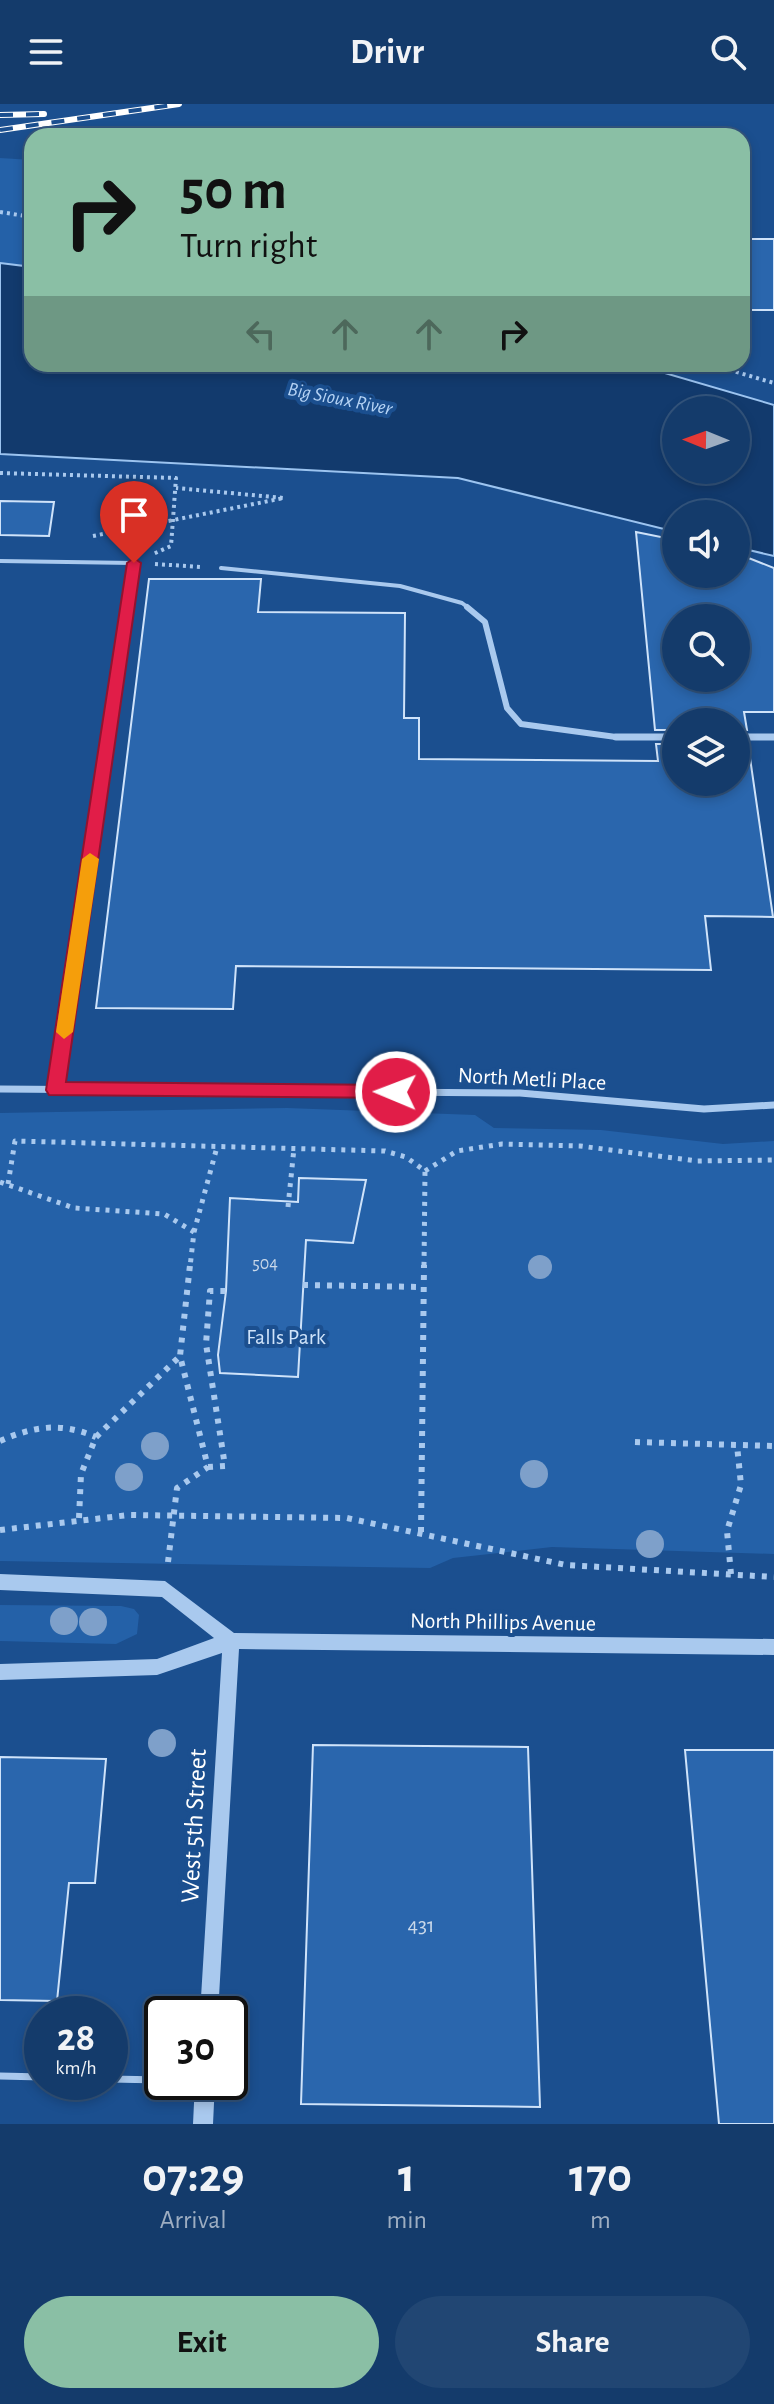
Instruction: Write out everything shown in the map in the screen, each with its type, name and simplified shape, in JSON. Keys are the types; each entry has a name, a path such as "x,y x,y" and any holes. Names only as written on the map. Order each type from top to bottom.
{"street":[{"path":"616,737 662,737"},
{"path":"750,737 774,737"},
{"name":"North Metli Place","path":"0,1089 520,1093 704,1109 774,1105"},
{"path":"0,1582 165,1589 231,1641"},
{"name":"North Phillips Avenue","path":"0,1672 157,1667 231,1641 774,1647"},
{"name":"West 5th Street","path":"210,1996 231,1641"},
{"path":"203,2124 204,2100"}],"lane":[{"path":"0,561 134,563 55,1090"},
{"path":"221,568 400,586 462,603 485,622 507,708 521,724 616,737"},
{"path":"0,2076 24,2077"}],"path":[{"path":"0,212 24,216"},
{"path":"736,372 774,383"},
{"path":"0,473 176,478 171,546 134,563"},
{"path":"81,538 284,498 176,488"},
{"path":"134,563 221,568"},
{"path":"8,1184 15,1141 396,1153 415,1161 425,1171 421,1532"},
{"path":"425,1171 459,1151 503,1145 598,1146 730,1165 774,1160"},
{"path":"208,1467 180,1356 194,1232 217,1147"},
{"path":"288,1207 294,1148"},
{"path":"0,1182 74,1208 164,1214 194,1232"},
{"path":"303,1285 423,1287"},
{"path":"168,1565 177,1488 208,1467 225,1466 206,1344 210,1291 226,1291"},
{"path":"79,1518 81,1474 96,1437 180,1356"},
{"path":"0,1441 53,1423 73,1426 96,1437"},
{"path":"635,1442 774,1446"},
{"path":"731,1574 727,1531 741,1485 737,1445"},
{"path":"0,1530 79,1518 173,1515 347,1518 566,1565 774,1577"}],"green space":[{"path":"0,158 24,160 24,327 0,390"},
{"name":"Falls Park","path":"287,1108 475,1115 494,1128 601,1130 723,1144 774,1141 774,1554 552,1547 453,1558 430,1568 0,1561 0,1113"},
{"path":"0,1605 121,1606 134,1609 139,1615 137,1634 116,1644 0,1641"}],"water":[{"name":"Big Sioux River","path":"0,263 24,266 24,372 661,372 743,396 662,396 662,484 750,484 750,398 774,405 774,556 750,550 750,500 662,500 662,529 458,478 0,454"}],"building":[{"path":"750,239 774,239 774,310 750,310"},
{"path":"0,501 54,502 49,536 0,535"},
{"path":"636,532 662,537 662,588 750,588 750,559 774,568 774,712 750,712 750,708 662,708 662,730 655,730"},
{"path":"149,579 261,579 258,612 405,613 404,718 419,718 419,759 658,761 656,744 662,744 662,796 750,796 750,758 773,917 705,916 711,970 236,966 233,1009 96,1008"},
{"path":"299,1178 366,1180 353,1243 306,1240 298,1377 220,1373 218,1355 226,1291 230,1198 298,1202"},
{"path":"313,1745 528,1747 540,2107 301,2104"},
{"path":"685,1750 774,1750 774,2124 719,2124"},
{"path":"0,1757 106,1759 95,1883 69,1883 58,1996 0,2000"}],"railway":[{"path":"0,130 179,104"},
{"path":"0,115 44,114"}],"slow traffic":[{"path":"64,1032 90,859"}],"route":[{"path":"134,563 55,1090 396,1092"}]}
